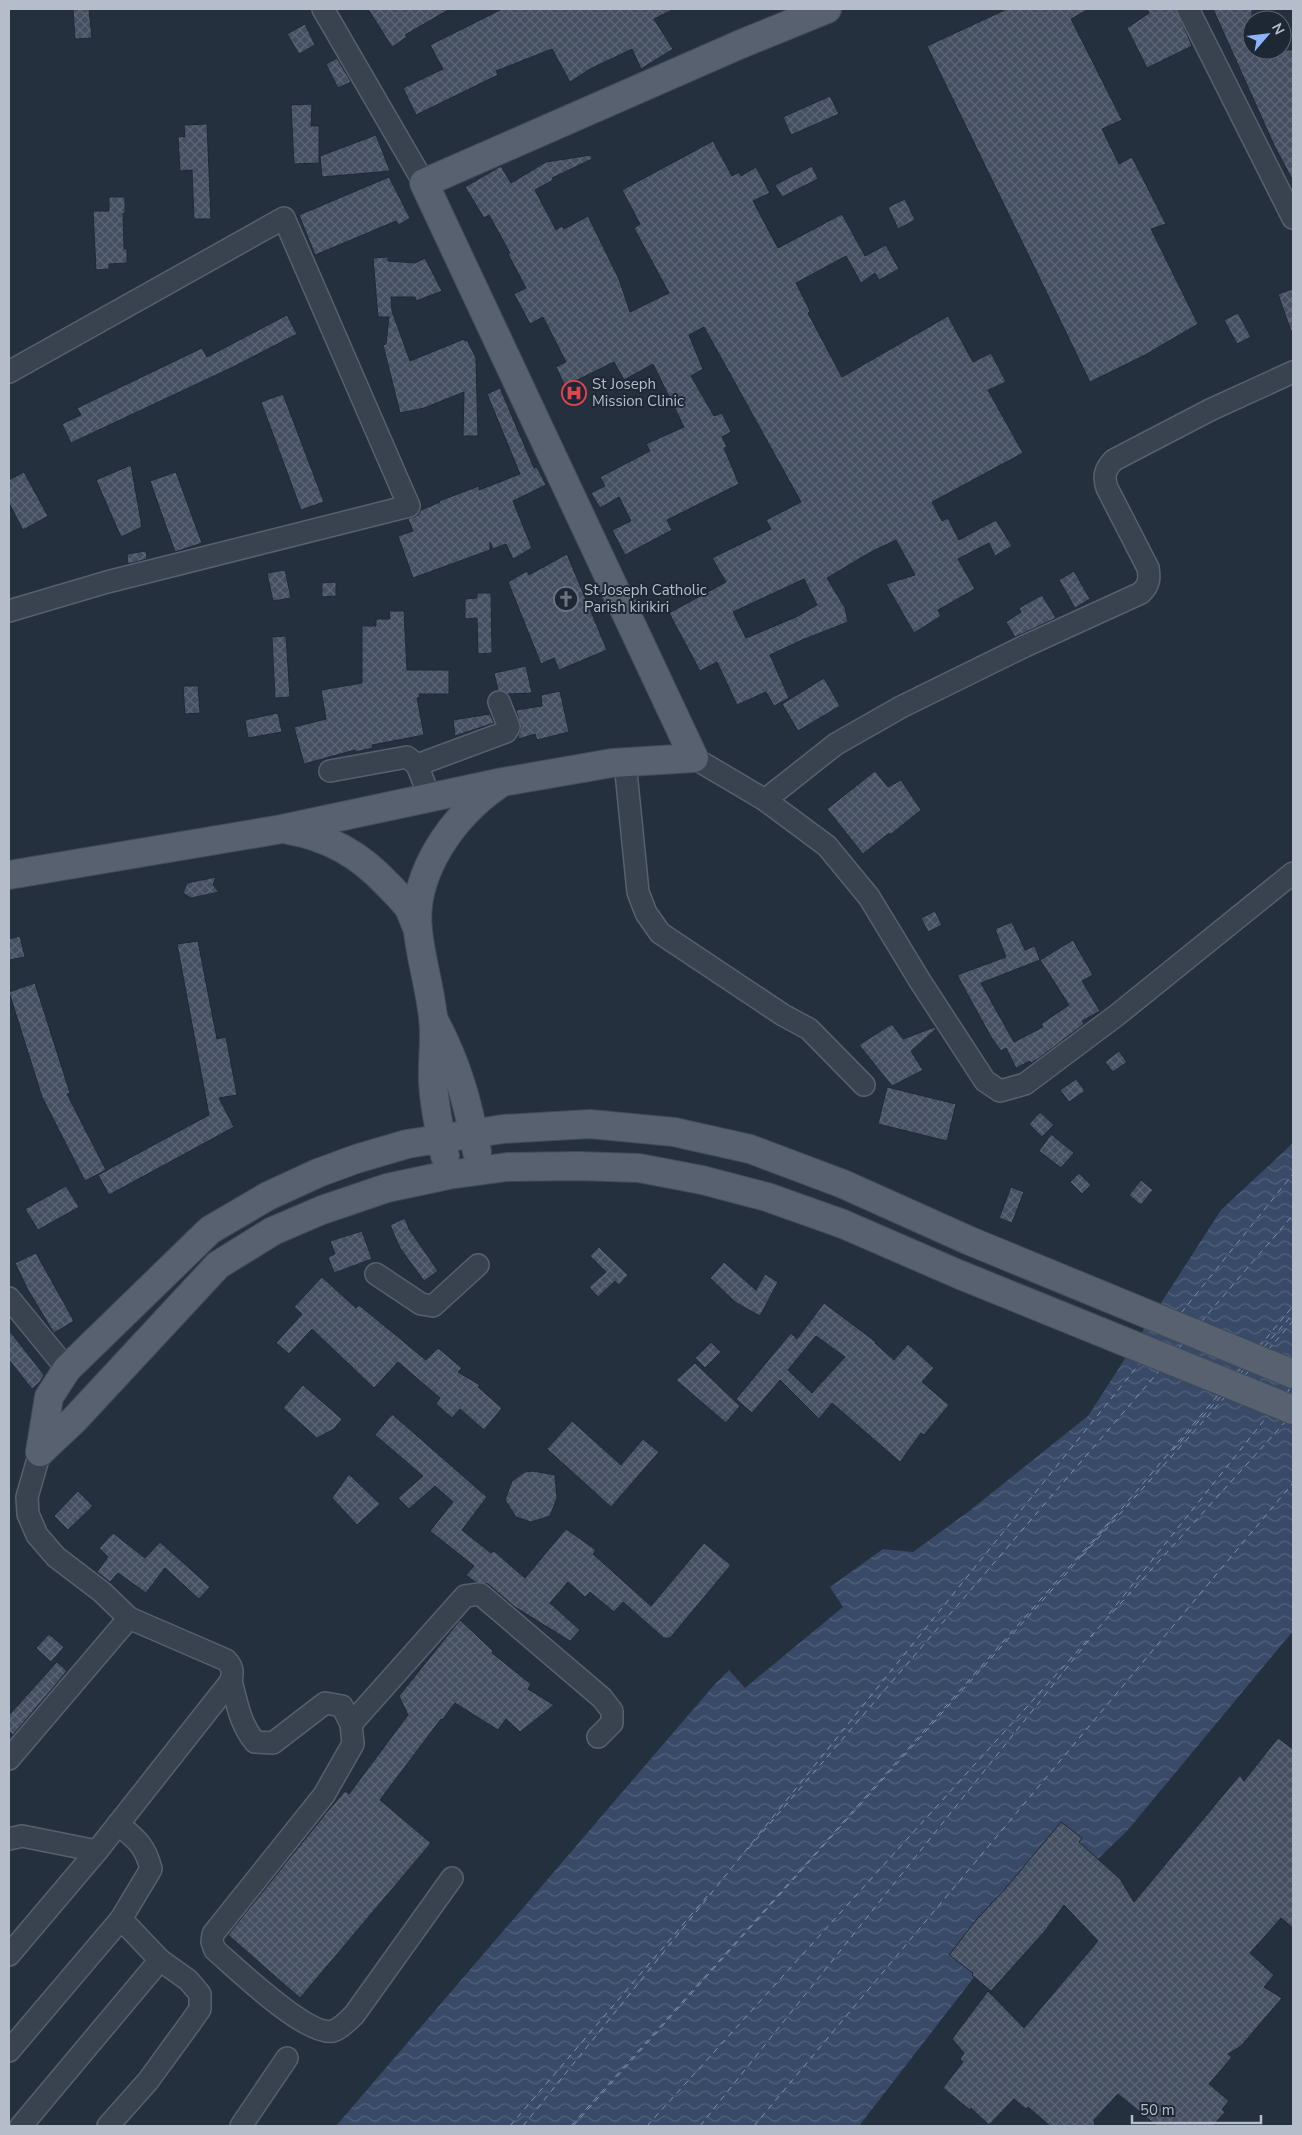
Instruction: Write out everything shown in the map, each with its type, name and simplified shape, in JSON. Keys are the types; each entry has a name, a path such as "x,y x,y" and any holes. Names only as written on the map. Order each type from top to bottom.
{"main road":[{"path":"9,875 282,829 503,782 625,762 694,758 424,183 732,48 827,9"},
{"path":"448,1175 433,1083 434,1018 418,930 417,908 423,884 446,837 479,798 503,782"},
{"path":"282,829 308,833 354,854 394,890 409,908 418,930"},
{"path":"434,1018 455,1063 469,1111 480,1170"},
{"path":"40,1452 49,1397 67,1370 210,1230 268,1196 318,1173 398,1147 441,1138 533,1126 590,1124 646,1128 690,1135 750,1149 843,1184 970,1241 1293,1374"},
{"path":"40,1452 75,1420 218,1265 273,1231 322,1210 387,1188 448,1175 507,1167 578,1166 639,1168 702,1180 767,1197 843,1224 958,1274 1293,1410"}],"street":[{"path":"323,9 424,183"},
{"path":"1188,9 1293,218"},
{"path":"9,372 284,218 408,506 107,582 9,611"},
{"path":"765,800 836,744 901,707 1025,646 1141,593 1148,586 1150,577 1148,568 1107,488 1104,478 1107,468 1114,460 1210,410 1293,372"},
{"path":"417,765 506,732 509,728 499,702"},
{"path":"330,771 407,757 417,765 430,798"},
{"path":"694,758 765,800 827,846 869,897 984,1081 1000,1091 1026,1084 1117,1015 1293,873"},
{"path":"625,762 638,892 646,913 660,933 783,1015 809,1028 864,1085"},
{"path":"376,1274 421,1304 433,1306 478,1265"},
{"path":"9,1298 67,1370"},
{"path":"40,1452 27,1497 28,1514 37,1535 56,1556 102,1592 129,1618 226,1660 232,1666 231,1681 241,1719 246,1732 255,1742 273,1743 325,1704 342,1706 351,1724 353,1744 324,1795 213,1934 212,1942 215,1950 297,2019 319,2030 334,2031 354,2015 452,1878"},
{"path":"351,1724 465,1596 480,1594 602,1698 612,1711 612,1723 598,1737"},
{"path":"9,1759 129,1618"},
{"path":"9,1955 118,1824 231,1681"},
{"path":"9,2050 121,1919 151,1869 148,1855 141,1843 118,1824"},
{"path":"9,1839 22,1836 96,1851"},
{"path":"108,2126 148,2081 200,2009 200,1994 188,1980 160,1960 121,1919"},
{"path":"21,2126 160,1960"},
{"path":"241,2126 287,2058"}],"water":[{"path":"1293,1143 1293,1631 1127,1831 975,1976 859,2126 336,2126 729,1670 745,1688 843,1607 830,1587 883,1549 913,1552 968,1512 1088,1416 1221,1210"}],"building":[{"path":"73,9 89,9 92,38 75,39"},
{"path":"368,9 450,9 405,35 407,37 392,47"},
{"path":"502,9 674,9 654,19 673,49 641,69 632,49 590,69 570,82 552,49 496,71 498,75 416,115 403,88 443,69 430,45"},
{"path":"1007,9 1089,9 1071,19 1122,120 1102,129 1119,164 1132,157 1166,224 1151,229 1198,324 1145,355 1090,382 927,46"},
{"path":"1147,9 1176,9 1192,46 1147,68 1127,28 1149,13"},
{"path":"1213,9 1252,9 1242,10 1242,60 1292,60 1293,50 1293,181 1274,145"},
{"path":"305,24 315,45 299,54 287,34"},
{"path":"337,58 351,82 338,88 326,64"},
{"path":"830,96 839,114 791,135 783,117"},
{"path":"312,104 311,126 319,126 319,163 294,164 291,105"},
{"path":"207,124 211,219 194,219 192,170 180,171 178,136 185,137 184,125"},
{"path":"376,135 390,171 322,177 320,156"},
{"path":"713,141 732,176 739,172 741,176 756,167 770,193 753,201 778,248 842,214 865,256 886,245 899,269 879,280 875,273 861,283 846,256 796,283 810,311 808,313 842,377 948,316 973,362 991,353 1006,382 988,390 1023,453 932,502 942,521 948,518 959,540 996,520 1012,546 995,556 989,543 958,559 975,589 938,610 941,616 914,633 886,584 915,575 896,540 869,553 827,578 845,608 848,622 770,655 789,698 774,706 766,692 737,705 717,662 700,671 669,613 726,582 712,558 771,529 766,520 801,502 704,327 689,335 703,369 691,376 714,416 722,413 731,432 722,437 727,447 724,448 739,484 667,520 672,530 625,555 612,530 631,521 619,497 600,508 591,493 605,486 600,477 650,451 646,444 684,427 653,364 624,380 614,362 565,386 556,367 566,362 543,317 530,324 514,294 526,288 508,254 510,253 489,215 484,218 465,187 501,166 511,183 546,162 591,155 592,159 552,178 553,180 535,190 556,230 562,226 564,229 588,216 619,279 630,312 669,293 634,228 640,224 622,190","holes":["804,579 817,605 796,617 746,638 733,612"]},
{"path":"812,166 818,179 782,197 775,185"},
{"path":"389,177 410,218 399,225 396,221 315,255 299,215"},
{"path":"109,197 125,197 125,214 123,213 124,249 127,249 127,263 109,264 109,269 96,270 93,211 109,211"},
{"path":"905,199 915,220 898,229 888,207"},
{"path":"388,257 388,261 415,263 425,258 442,291 416,301 415,297 391,297 392,311 410,361 464,339 465,341 467,340 476,358 478,436 463,436 464,392 424,408 400,413 383,345 386,344 389,317 378,317 373,258"},
{"path":"1293,289 1293,331 1291,331 1278,294"},
{"path":"1238,313 1251,337 1237,344 1224,320"},
{"path":"287,315 297,334 233,367 71,443 62,424 81,415 77,408 202,348 207,357"},
{"path":"500,388 534,468 537,467 546,485 513,501 532,548 513,559 506,544 493,549 490,542 490,550 413,578 398,536 413,531 408,519 418,515 421,510 439,501 479,486 479,490 520,474 487,394"},
{"path":"283,394 324,502 301,510 261,402"},
{"path":"131,465 142,527 121,537 96,480"},
{"path":"24,472 48,516 23,530 9,503 9,480"},
{"path":"176,472 202,543 175,552 150,481"},
{"path":"146,551 147,559 128,564 127,554"},
{"path":"567,554 607,650 559,670 554,658 541,664 508,582 527,571 529,575"},
{"path":"285,570 291,598 273,601 267,573"},
{"path":"1074,571 1090,599 1075,608 1059,580"},
{"path":"336,582 336,596 322,597 322,583"},
{"path":"477,593 491,593 492,653 478,654 477,618 465,619 465,599 477,598"},
{"path":"1042,595 1056,618 1015,637 1006,622 1021,612 1019,608"},
{"path":"389,611 404,611 407,670 449,670 449,694 419,694 420,697 417,698 424,735 372,745 373,748 355,752 355,750 304,764 294,727 326,719 321,690 362,683 362,626 376,626 376,619 390,619"},
{"path":"286,636 290,697 275,698 272,637"},
{"path":"526,666 532,693 508,694 498,690 494,673"},
{"path":"824,678 840,706 798,731 782,704"},
{"path":"183,686 198,686 200,713 185,714"},
{"path":"560,691 569,732 537,740 535,734 519,739 518,736 521,728 516,710 542,706 541,695"},
{"path":"278,713 282,732 248,738 245,720"},
{"path":"490,714 494,723 455,736 453,720"},
{"path":"875,771 888,787 901,780 921,810 863,854 827,809"},
{"path":"216,877 213,885 219,892 191,898 183,893 187,883"},
{"path":"935,911 942,925 928,932 921,918"},
{"path":"1012,922 1025,950 1035,946 1040,960 1073,940 1093,975 1082,981 1100,1011 1082,1021 1084,1024 1038,1059 1016,1068 1006,1048 1001,1051 991,1037 957,975 1006,957 995,929","holes":["1040,960 1069,1005 1041,1024 1043,1027 1014,1042 981,983"]},
{"path":"20,936 25,957 9,960 9,939"},
{"path":"198,941 217,1039 226,1037 237,1095 219,1098 234,1127 109,1195 98,1175 209,1115 177,944"},
{"path":"35,983 70,1093 67,1094 106,1170 85,1181 42,1097 9,992"},
{"path":"892,1024 903,1039 935,1027 936,1029 911,1051 923,1070 892,1086 859,1045"},
{"path":"1119,1051 1127,1062 1113,1072 1105,1062"},
{"path":"1076,1079 1085,1091 1069,1102 1060,1090"},
{"path":"887,1087 956,1104 947,1141 878,1124"},
{"path":"1040,1112 1054,1125 1042,1137 1029,1124"},
{"path":"1051,1134 1074,1153 1061,1168 1039,1151"},
{"path":"1079,1173 1091,1185 1082,1194 1070,1182"},
{"path":"1141,1180 1153,1190 1141,1205 1129,1195"},
{"path":"66,1186 79,1207 38,1230 25,1209"},
{"path":"1011,1187 1024,1192 1012,1223 999,1218"},
{"path":"405,1218 409,1229 438,1271 424,1281 400,1248 390,1225"},
{"path":"362,1231 372,1259 334,1273 328,1257 335,1254 330,1241"},
{"path":"599,1247 628,1275 619,1285 615,1281 598,1297 589,1287 606,1272 590,1256"},
{"path":"36,1253 74,1321 54,1333 28,1290 15,1263"},
{"path":"724,1262 756,1290 765,1274 778,1282 760,1316 735,1302 710,1278"},
{"path":"322,1277 356,1308 359,1305 426,1360 438,1348 462,1368 458,1372 480,1385 478,1387 502,1408 484,1430 460,1409 452,1418 436,1404 440,1398 398,1362 374,1388 312,1329 289,1354 276,1343 302,1314 294,1307"},
{"path":"824,1303 876,1342 894,1360 908,1344 934,1368 922,1382 949,1405 924,1435 921,1433 900,1462 832,1403 819,1419 780,1380 752,1413 736,1399 791,1333 797,1339","holes":["816,1336 845,1357 812,1393 788,1370"]},
{"path":"9,1330 44,1375 40,1382 32,1389 9,1360"},
{"path":"711,1342 721,1352 705,1368 695,1358"},
{"path":"695,1363 740,1406 726,1423 676,1380"},
{"path":"303,1385 342,1419 334,1429 317,1438 283,1408"},
{"path":"392,1414 487,1497 462,1530 491,1553 494,1551 525,1578 566,1529 596,1550 593,1554 651,1606 704,1543 731,1565 670,1638 664,1638 623,1602 614,1612 590,1592 585,1597 568,1582 550,1603 580,1630 570,1641 515,1607 488,1584 475,1582 466,1575 474,1566 430,1531 453,1502 435,1486 409,1509 398,1498 423,1476 375,1435"},
{"path":"572,1421 621,1465 643,1439 659,1452 611,1507 547,1449"},
{"path":"533,1471 555,1475 557,1498 550,1516 531,1522 516,1517 505,1500 512,1481 525,1472"},
{"path":"349,1474 380,1504 357,1525 332,1498"},
{"path":"78,1491 93,1506 68,1530 54,1516"},
{"path":"113,1533 145,1558 160,1542 210,1587 199,1599 165,1568 146,1593 118,1573 110,1582 97,1572 108,1557 99,1548"},
{"path":"460,1620 493,1651 492,1653 531,1684 528,1689 554,1705 520,1732 506,1719 498,1730 455,1703 441,1719 380,1800 431,1843 300,1998 228,1935 345,1791 349,1794 408,1715 399,1696"},
{"path":"49,1634 64,1647 51,1662 36,1648"},
{"path":"57,1662 67,1671 13,1735 9,1731 9,1715"},
{"path":"1278,1738 1293,1749 1293,1928 1281,1918 1250,1953 1274,1975 1264,1987 1282,1998 1241,2046 1228,2054 1232,2057 1209,2084 1229,2101 1222,2109 1225,2112 1213,2126 1157,2126 1118,2094 1094,2120 1095,2126 1050,2126 1028,2107 1026,2109 1014,2099 989,2125 971,2108 970,2110 943,2088 963,2062 960,2059 964,2053 952,2039 988,1991 1024,2028 1098,1941 1064,1905 1045,1931 991,1991 972,1975 973,1973 949,1955 977,1919 1005,1889 1061,1822 1082,1838 1079,1842 1120,1879 1134,1902 1240,1775 1244,1781"}],"ferry route":[{"path":"1181,1313 1293,1174"},
{"path":"1201,1322 1293,1215"},
{"path":"1259,1347 1293,1306"},
{"path":"1264,1347 1293,1314"},
{"path":"1268,1350 1293,1321"},
{"path":"1178,1349 1184,1342"},
{"path":"523,2126 1140,1363"},
{"path":"1236,1374 1242,1367"},
{"path":"1239,1375 1245,1368"},
{"path":"1244,1376 1250,1370"},
{"path":"748,1849 1159,1371"},
{"path":"1286,1394 1291,1387"},
{"path":"573,2126 1060,1581 1219,1394"},
{"path":"1173,1450 1222,1395"},
{"path":"1082,1556 1225,1397"},
{"path":"1109,1614 1269,1414"},
{"path":"647,2126 1286,1421"},
{"path":"754,2126 1293,1483"},
{"path":"798,1873 1119,1511"},
{"path":"700,2126 1093,1635"},
{"path":"571,2126 797,1874"},
{"path":"510,2126 709,1894"}],"place":[{"name":"St Joseph Mission Clinic","path":"574,393"},
{"name":"St Joseph Catholic Parish kirikiri","path":"566,599"}]}
